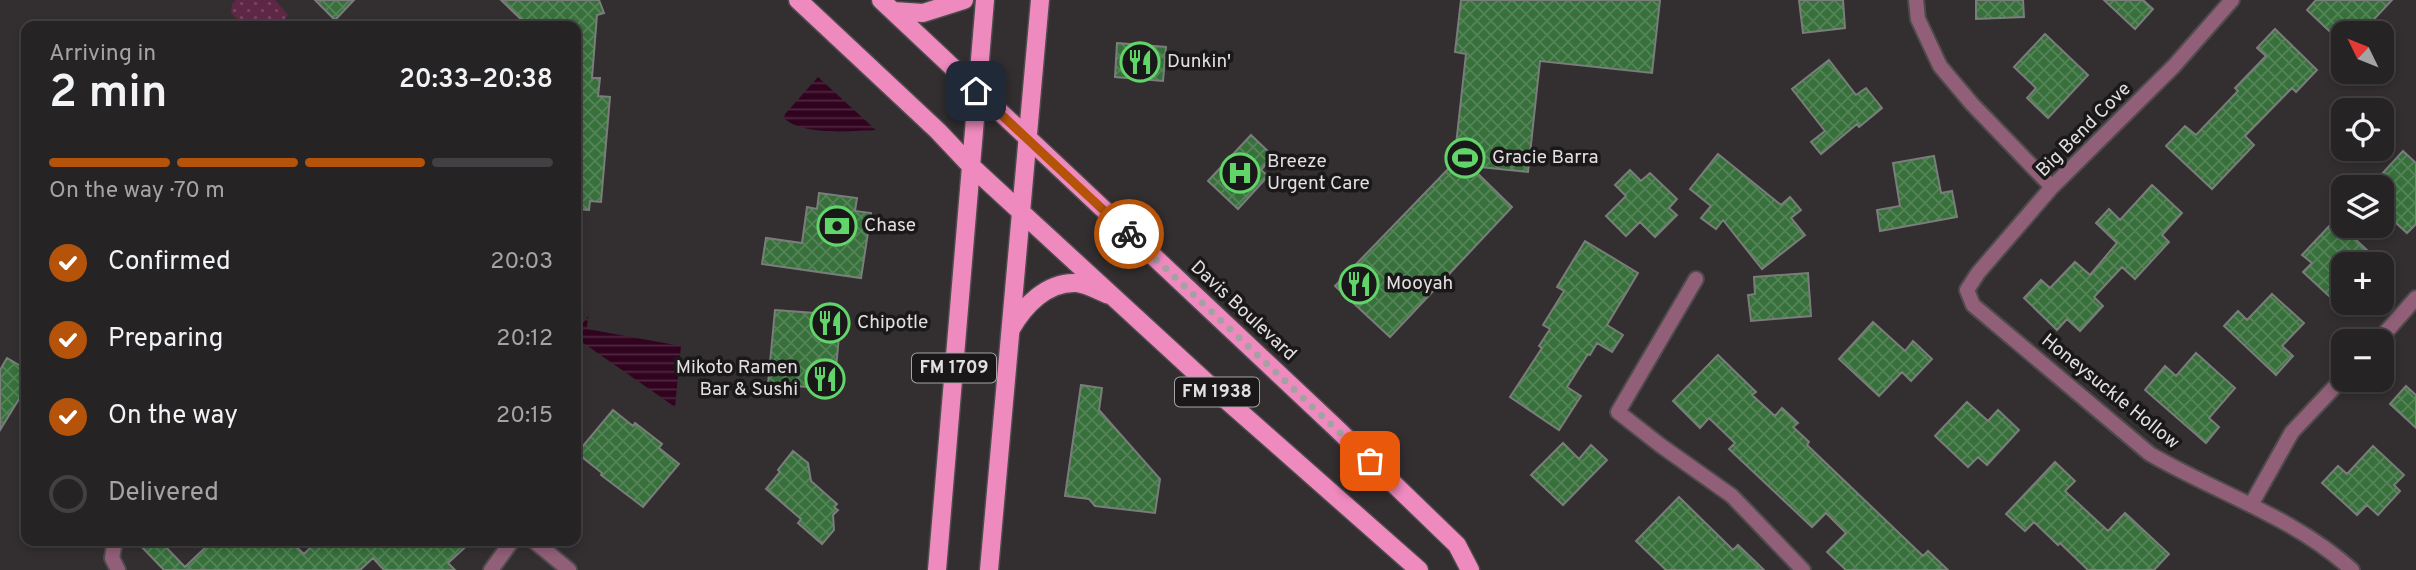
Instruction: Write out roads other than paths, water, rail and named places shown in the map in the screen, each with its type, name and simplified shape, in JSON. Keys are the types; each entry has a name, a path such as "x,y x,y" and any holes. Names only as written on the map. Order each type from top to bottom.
{"main road":[{"name":"FM 1938","path":"799,0 938,131 971,166 1207,383 1419,570"},
{"path":"887,6 923,13 964,0"},
{"name":"FM 1709","path":"937,570 985,0"},
{"name":"FM 1709","path":"989,570 1040,0"},
{"name":"FM 1938","path":"887,6 976,91"},
{"name":"Davis Boulevard","path":"976,91 1250,346 1457,545 1470,570"},
{"path":"1009,332 1020,312 1036,297 1056,286 1077,283 1116,297"}],"street":[{"path":"1916,0 1918,19 1940,66 1972,104 2052,187"},
{"name":"Big Bend Cove","path":"1967,290 1984,266 2052,187 2174,66 2232,0"},
{"path":"1696,279 1618,412 1732,495 1802,570"},
{"name":"Honeysuckle Hollow","path":"1967,290 1973,305 2150,454 2178,470 2252,503 2338,557 2352,570"},
{"path":"2389,329 2416,298"},
{"path":"2252,503 2292,432 2331,391"},
{"path":"114,546 112,558 118,570"},
{"path":"491,570 508,546"},
{"path":"540,546 569,570"}],"place":[{"name":"Dunkin'","path":"1140,62"},
{"name":"Gracie Barra","path":"1465,158"},
{"name":"Breeze Urgent Care","path":"1240,173"},
{"name":"Chase","path":"837,226"},
{"name":"Mooyah","path":"1359,284"},
{"name":"Chipotle","path":"830,323"},
{"name":"Mikoto Ramen Bar & Sushi","path":"825,379"}]}
